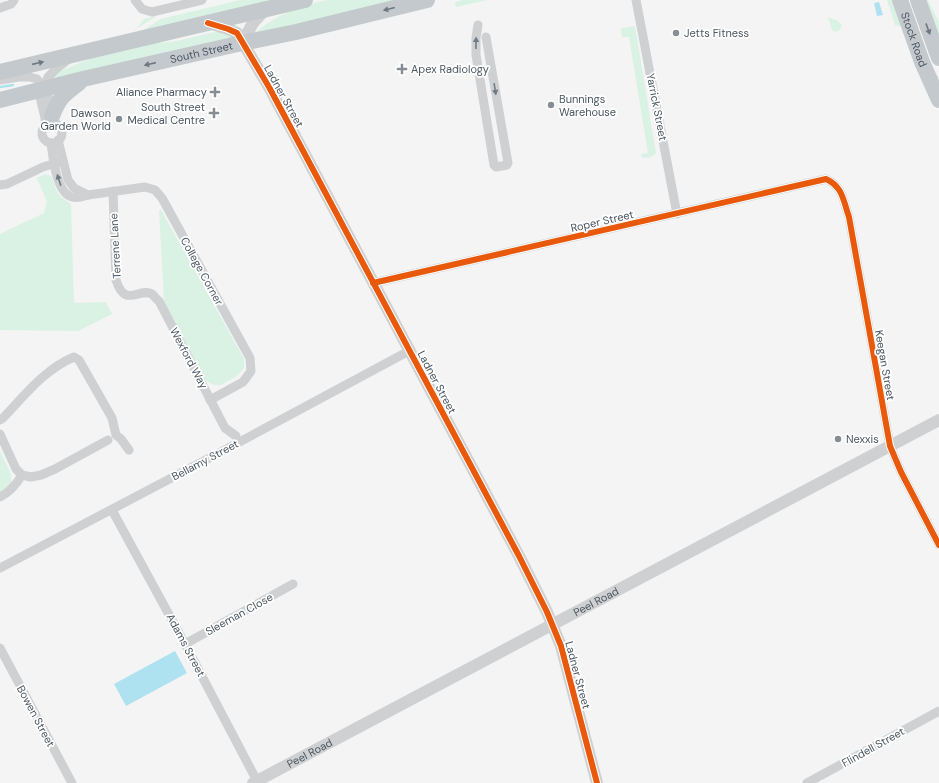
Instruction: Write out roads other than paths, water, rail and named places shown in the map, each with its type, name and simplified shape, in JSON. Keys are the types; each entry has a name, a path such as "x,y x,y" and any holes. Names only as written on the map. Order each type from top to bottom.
{"highway":[{"path":"0,72 305,0"},
{"name":"South Street","path":"0,100 83,79 296,32 427,0"},
{"name":"Stock Road","path":"900,0 922,62 939,100"},
{"name":"Stock Road","path":"918,0 939,58"},
{"path":"51,122 56,104 61,97 83,79"}],"street":[{"path":"0,8 11,4 14,0"},
{"path":"135,0 142,9 152,12 202,0"},
{"name":"Yarrick Street","path":"636,0 676,214"},
{"path":"242,43 253,23 265,10"},
{"name":"Ladner Street","path":"208,23 237,33 269,87 515,549 553,625 597,783"},
{"path":"478,25 476,55 494,165 496,167 507,165 508,163 486,37"},
{"path":"43,90 48,77 56,69 70,58 93,50"},
{"path":"0,80 13,77 30,77 37,79 48,96 51,122 61,131 60,138 54,142 45,140 42,135 43,128 51,122"},
{"name":"College Corner","path":"54,142 59,163 71,185 79,191 88,195 145,187 155,190 162,198 250,358 251,371 243,382 210,400"},
{"path":"0,186 43,167 59,163"},
{"name":"Roper Street","path":"373,283 826,179 833,183"},
{"name":"Keegan Street","path":"833,183 840,189 849,217 890,446 901,472 939,545"},
{"name":"Terrene Lane","path":"113,192 116,280 119,289 127,295 135,296 143,293 152,294"},
{"name":"Wexford Way","path":"152,294 159,301 225,428 236,436"},
{"name":"Bellamy Street","path":"0,568 112,510 409,351"},
{"path":"0,420 4,418 41,378 63,361 74,357 79,360 112,418 116,435 129,450"},
{"name":"Peel Road","path":"255,782 939,420"},
{"path":"0,434 16,469 22,475 32,477 41,475 108,440"},
{"path":"0,498 8,493 22,475"},
{"name":"Adams Street","path":"112,510 186,644 255,782"},
{"name":"Sleeman Close","path":"186,644 293,584"},
{"name":"Bowen Street","path":"0,648 72,783"},
{"name":"Flindell Street","path":"807,783 939,711"}],"water":[{"path":"879,2 883,15 877,16 874,3"},
{"path":"175,651 187,673 126,706 114,684"}],"waterway":[{"path":"0,87 13,85"}],"place":[{"name":"Jetts Fitness","path":"676,33"},
{"name":"Apex Radiology","path":"402,69"},
{"name":"Aliance Pharmacy","path":"215,92"},
{"name":"Bunnings Warehouse","path":"551,105"},
{"name":"South Street Medical Centre","path":"214,113"},
{"name":"Dawson Garden World","path":"119,119"},
{"name":"Nexxis","path":"838,439"}]}
